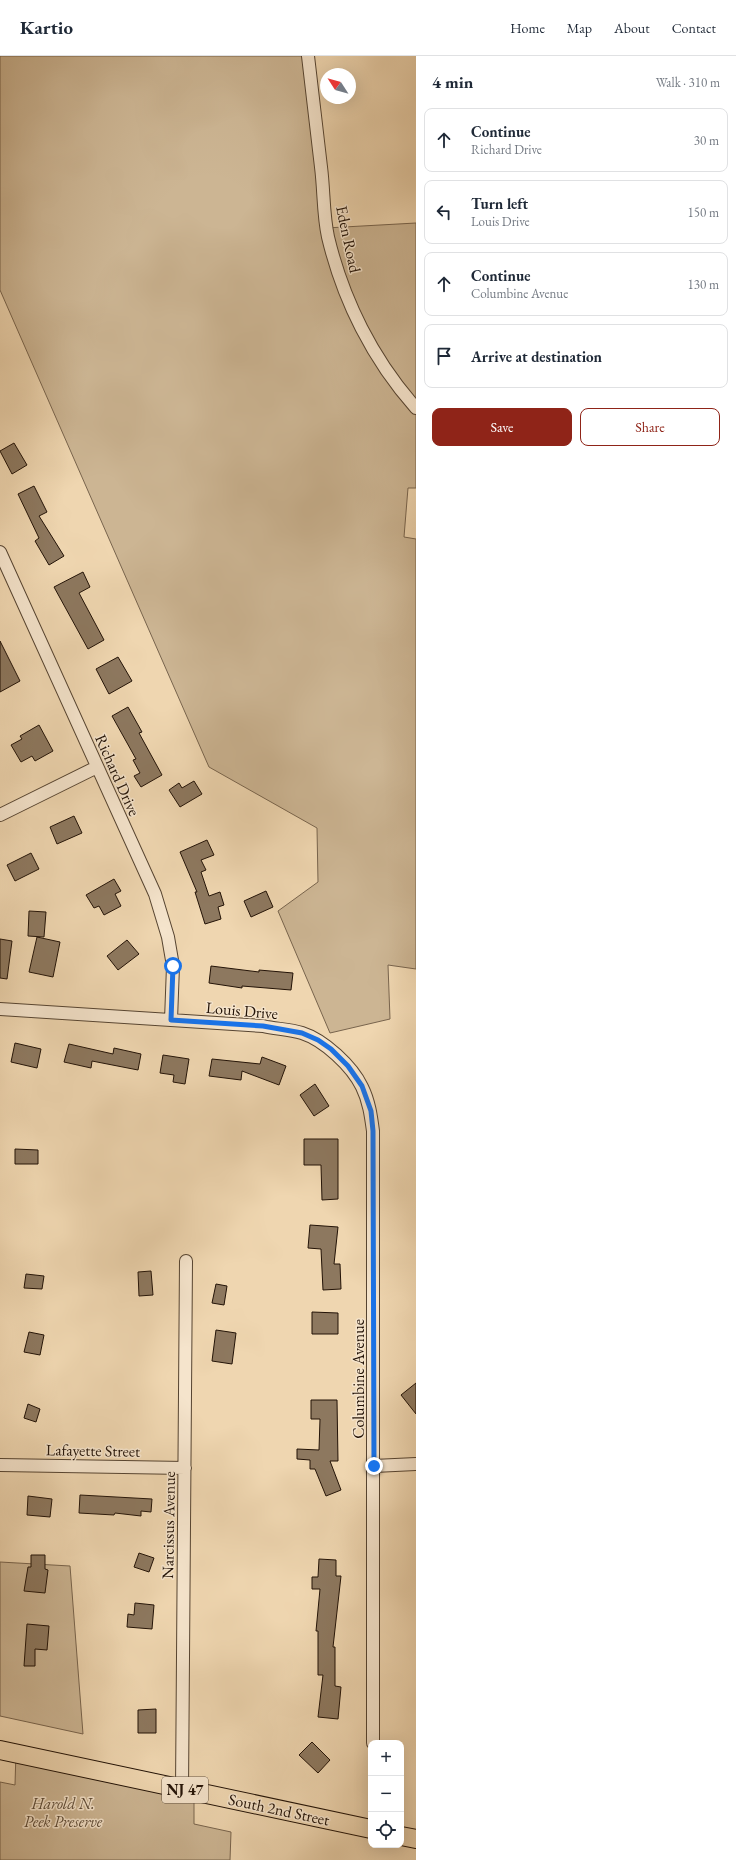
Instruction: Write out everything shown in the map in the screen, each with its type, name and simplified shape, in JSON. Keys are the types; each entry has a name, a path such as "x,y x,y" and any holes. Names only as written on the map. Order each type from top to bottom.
{"main road":[{"name":"South 2nd Street","path":"0,1750 368,1828"},
{"path":"404,1837 416,1839"}],"street":[{"name":"Eden Road","path":"308,56 325,218 335,262 346,294 380,361 398,387 416,408"},
{"name":"Richard Drive","path":"0,552 155,894 168,937 173,966 171,1020"},
{"path":"0,815 97,767"},
{"name":"Louis Drive","path":"0,1009 263,1026 302,1033 331,1049 348,1066 362,1086 371,1111 373,1131 373,1182"},
{"name":"Columbine Avenue","path":"373,1182 373,1740"},
{"name":"Narcissus Avenue","path":"182,1789 186,1261"},
{"path":"374,1466 416,1464"},
{"name":"Lafayette Street","path":"0,1465 185,1468"}],"green space":[{"path":"0,56 306,56 326,228 416,223 416,488 408,488 404,537 416,539 416,969 388,965 390,1019 330,1033 278,911 318,882 317,828 209,767 0,290"},
{"path":"0,1562 70,1566 83,1734 0,1716"},
{"name":"Harold N. Peek Preserve","path":"16,1751 194,1791 194,1824 231,1832 230,1860 0,1860 0,1782 15,1785"}],"building":[{"path":"14,443 27,465 12,474 0,451"},
{"path":"34,486 47,512 39,516 64,556 49,565 35,541 39,538 18,494"},
{"path":"83,572 90,587 79,593 104,640 88,649 54,587"},
{"path":"0,641 20,681 0,692"},
{"path":"118,657 132,681 109,694 96,669"},
{"path":"128,707 142,732 139,733 162,775 141,787 134,776 140,773 133,760 136,759 112,716"},
{"path":"39,725 53,751 35,761 32,756 21,762 11,745 22,739 20,736"},
{"path":"194,781 202,794 180,807 169,790 179,783 182,788"},
{"path":"74,816 82,833 57,844 50,827"},
{"path":"207,840 214,855 201,860 206,870 201,872 209,896 220,892 224,905 218,907 221,919 205,924 195,892 197,892 180,852"},
{"path":"31,853 39,869 15,881 7,865"},
{"path":"114,879 121,891 115,894 121,906 104,915 99,906 94,908 86,895"},
{"path":"266,891 273,907 251,917 244,901"},
{"path":"29,911 46,912 44,937 28,936"},
{"path":"37,937 60,942 53,977 29,972"},
{"path":"0,939 12,941 7,979 0,978"},
{"path":"127,940 139,954 118,970 107,956"},
{"path":"211,966 259,972 259,970 293,973 291,990 242,986 242,988 209,983"},
{"path":"15,1043 41,1049 37,1068 11,1062"},
{"path":"69,1044 113,1054 114,1048 141,1054 138,1070 92,1061 91,1068 64,1062"},
{"path":"163,1055 189,1059 185,1084 173,1082 174,1075 160,1073"},
{"path":"262,1057 286,1066 279,1085 242,1071 241,1080 209,1076 212,1059 260,1064"},
{"path":"315,1084 329,1106 314,1116 300,1095"},
{"path":"304,1139 338,1139 338,1199 322,1200 321,1165 304,1165"},
{"path":"15,1149 38,1150 38,1164 15,1164"},
{"path":"310,1225 338,1227 334,1264 340,1264 341,1289 323,1290 321,1249 308,1248"},
{"path":"151,1271 153,1295 139,1296 138,1272"},
{"path":"26,1274 44,1276 42,1289 24,1288"},
{"path":"216,1284 227,1286 224,1305 212,1303"},
{"path":"312,1312 338,1313 338,1334 312,1334"},
{"path":"216,1330 236,1333 232,1364 212,1361"},
{"path":"29,1332 44,1335 40,1355 24,1352"},
{"path":"416,1383 416,1414 401,1395"},
{"path":"311,1400 337,1400 338,1461 330,1461 341,1490 326,1496 315,1469 310,1469 310,1460 297,1459 297,1449 319,1450 320,1419 311,1419"},
{"path":"28,1404 40,1409 36,1422 24,1418"},
{"path":"80,1495 152,1499 151,1512 141,1511 141,1516 115,1513 114,1515 79,1513"},
{"path":"28,1496 52,1499 50,1517 27,1515"},
{"path":"139,1553 154,1558 149,1572 134,1567"},
{"path":"31,1555 45,1555 45,1569 48,1570 45,1593 24,1591 28,1567 31,1567"},
{"path":"319,1559 336,1560 336,1576 341,1576 333,1647 335,1647 335,1686 341,1687 338,1719 318,1717 323,1675 318,1675 318,1631 316,1631 320,1589 312,1589 312,1577 318,1577"},
{"path":"135,1603 154,1605 152,1629 127,1627 128,1614 134,1615"},
{"path":"27,1624 49,1626 47,1650 35,1649 35,1666 24,1666"},
{"path":"156,1709 156,1733 138,1733 138,1710"},
{"path":"312,1742 330,1760 318,1773 299,1755"}],"route":[{"path":"173,966 173,1004 171,1020 263,1026 302,1033 318,1040 331,1049 348,1066 362,1086 371,1111 373,1131 374,1466"}]}
